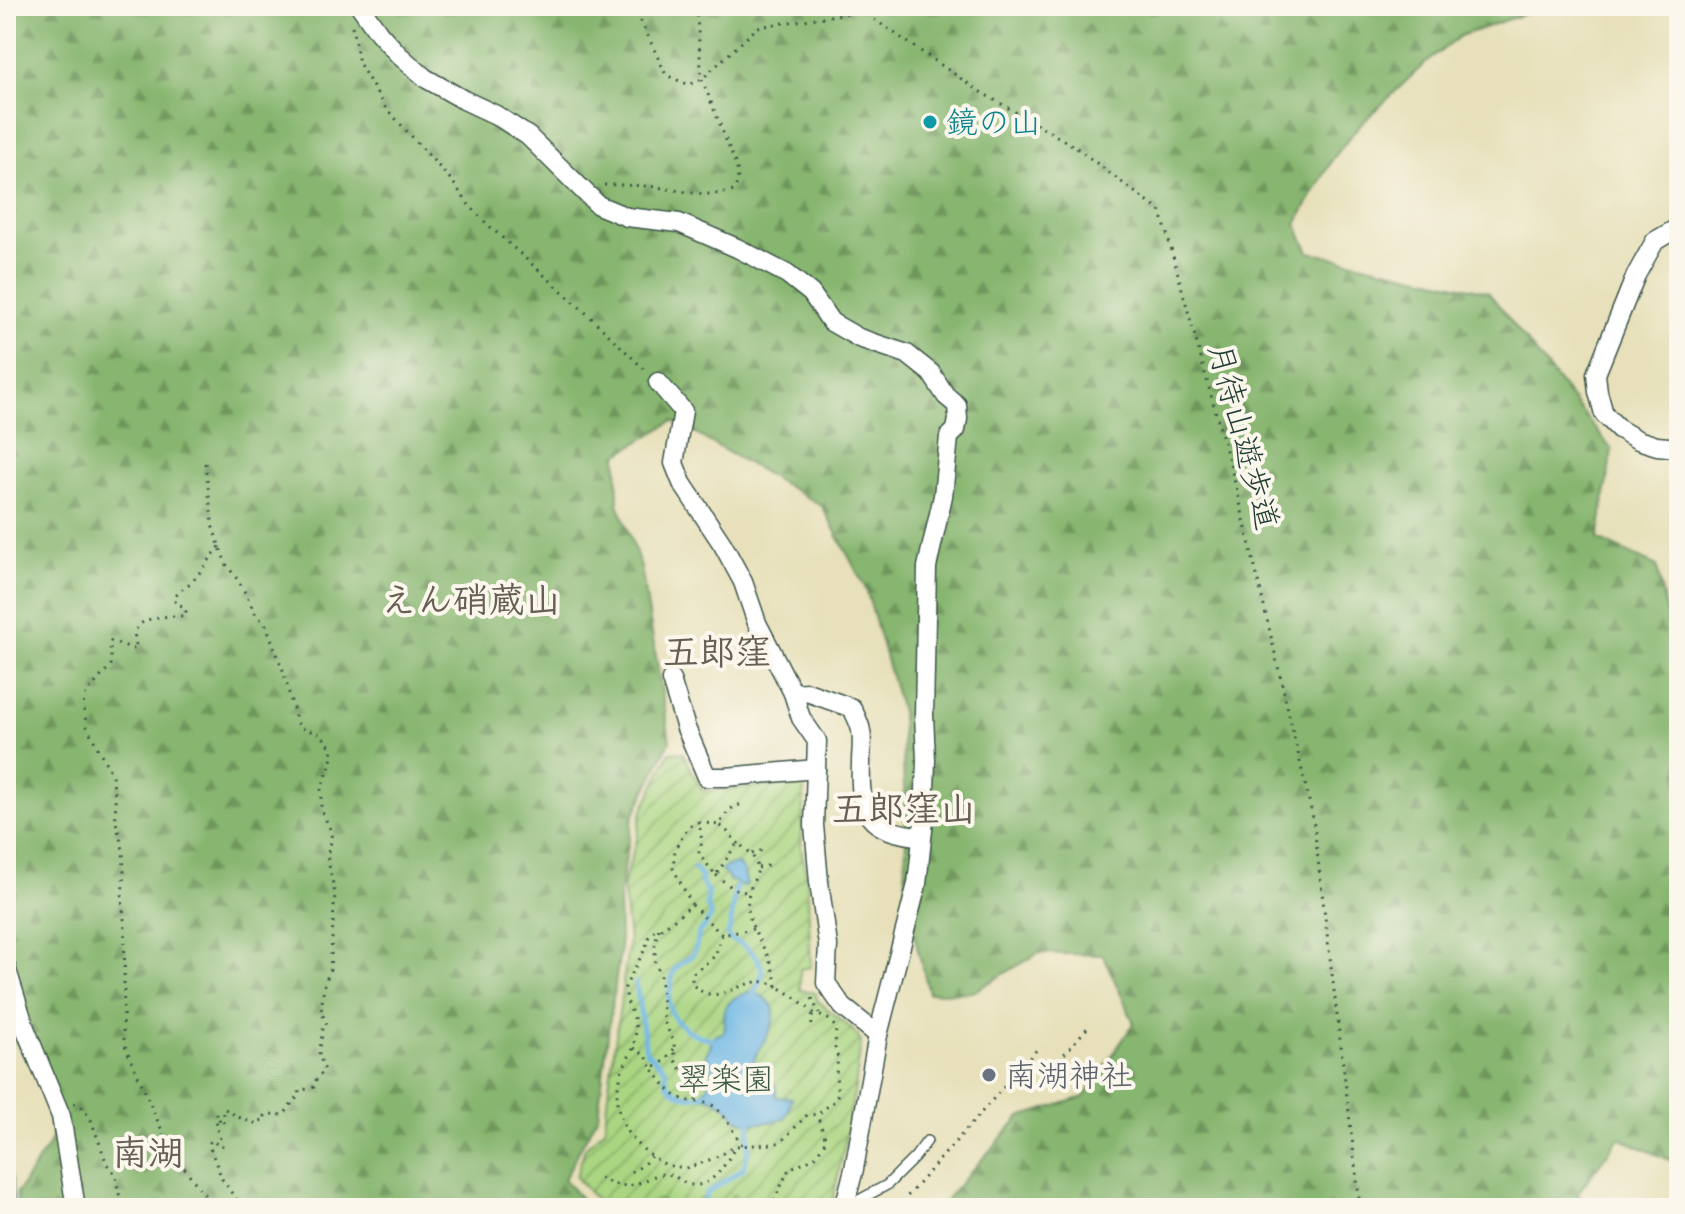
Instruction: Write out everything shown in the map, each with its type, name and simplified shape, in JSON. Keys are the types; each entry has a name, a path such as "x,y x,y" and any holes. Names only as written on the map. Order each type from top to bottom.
{"street":[{"path":"355,13 425,78 496,115 528,136 598,205 627,217 679,223 787,274 811,293 831,322 859,338 907,354 931,373 946,396 957,405 956,430 949,437 943,496 927,567 926,760 917,884 878,1035 844,1208"},
{"path":"1679,227 1655,241 1636,275 1596,374 1604,414 1619,429 1638,440 1679,448"},
{"path":"658,382 683,411 674,463 682,483 743,582 757,623 793,693 801,718 817,741 814,825 828,945 826,983 843,1007 878,1035"},
{"path":"671,680 686,728 707,777 816,769"},
{"path":"793,693 807,692 852,708 861,730 860,786 864,807 875,823 895,834 922,837"},
{"path":"6,967 25,1028 61,1116 76,1208"}],"lane":[{"path":"844,1208 887,1185 927,1141"}],"path":[{"path":"634,6 666,75 689,85 702,79 758,27 862,11 874,6"},
{"path":"579,186 632,184 718,195 734,191 738,181 737,168 702,79 696,6"},
{"name":"月待山遊歩道","path":"862,11 979,91 1074,146 1161,212 1238,494 1313,818 1358,1180 1358,1208"},
{"path":"355,13 359,63 384,106 487,224 658,382"},
{"path":"205,463 213,528 226,564 255,613 266,625 300,728 321,734 332,749 331,763 321,790 321,809 332,839 327,855 335,894 330,969 321,1011 327,1025 323,1028 319,1052 325,1071 317,1077 314,1087 299,1091 299,1097 283,1115 268,1114 257,1124 223,1109 223,1122 220,1124 216,1114 217,1129 223,1143 221,1147 211,1140 210,1148 222,1179 242,1208"},
{"path":"214,1208 169,1147 126,1048 123,1034 123,850 116,822 112,775 87,727 83,705 86,694 111,665 111,641 137,648 135,628 139,623 184,616 183,606 176,604 174,598 193,581 221,545"},
{"path":"719,825 726,812 740,804 745,805"},
{"path":"699,822 702,842 700,856 716,875 733,888 749,892"},
{"path":"753,929 722,935 692,905 673,868 675,850 689,826 699,822 719,825 752,854 758,868 749,892 748,909 753,929 774,970 777,986"},
{"path":"716,875 739,844"},
{"path":"752,854 767,852"},
{"path":"758,868 771,865"},
{"path":"692,905 648,938 625,987 636,1031 634,1047 622,1070 617,1104 625,1129 636,1143 666,1165 685,1168 736,1146 781,1142 808,1114 817,1115 838,1094 836,1028 830,1020 768,981 755,981 715,996 700,992 692,984 692,974 717,954 722,935"},
{"path":"659,929 655,941 655,963 660,973 664,1022 674,1042 675,1060 697,1084 696,1101"},
{"path":"812,998 816,1013"},
{"path":"812,1025 811,1019 816,1013"},
{"path":"1059,1060 1088,1027"},
{"path":"897,1208 1040,1046"},
{"path":"634,1047 646,1056 669,1092 679,1099 710,1104 725,1119 742,1145"},
{"path":"654,1068 674,1049"},
{"path":"56,1101 74,1103 88,1113 107,1164 115,1174 122,1208"},
{"path":"774,1201 789,1169 815,1157 826,1140 817,1115"},
{"path":"600,1178 614,1186 628,1186 667,1174 688,1184 699,1185 725,1166 736,1146"},
{"path":"631,1172 651,1156"}],"green space":[{"path":"6,6 1567,6 1524,14 1460,36 1422,66 1357,128 1332,160 1296,224 1309,252 1488,292 1612,450 1598,539 1657,566 1672,645 1679,644 1679,1164 1619,1138 1577,1194 1592,1208 941,1208 1020,1117 1084,1097 1134,1023 1103,955 1039,953 973,992 929,993 905,899 901,711 866,589 822,506 673,421 617,455 618,503 641,567 670,741 633,817 619,896 620,951 598,1115 564,1179 584,1202 584,1208 17,1208 17,1193 53,1138 44,1088 6,1026"},
{"name":"翠楽園","path":"670,752 683,753 702,791 802,784 801,847 807,879 811,967 800,969 800,990 815,993 817,1000 854,1031 861,1042 831,1208 786,1208 770,1198 758,1208 733,1195 725,1208 706,1208 705,1200 686,1208 657,1200 643,1208 603,1208 576,1177 585,1148 605,1129 629,940 623,885 641,814"}],"water":[{"path":"738,864 747,885 742,887 729,881 721,871"},
{"path":"755,992 770,1002 774,1017 754,1059 757,1067 768,1072 770,1083 776,1086 776,1097 792,1098 784,1119 754,1123 738,1119 716,1100 700,1096 713,1079 706,1054 711,1045 710,1038 724,1032 725,1010 730,1002"},
{"path":"6,1158 13,1203 8,1208 6,1208"}],"waterway":[{"path":"694,868 708,893 707,905 711,916 700,930 693,954 674,971 669,1001 673,1016 681,1025 715,1042"},
{"path":"737,886 728,934 730,939 753,954 761,965 761,978 753,996"},
{"path":"636,983 646,1051 665,1069 667,1084 676,1091 685,1096 706,1093"},
{"path":"702,1208 707,1193 743,1169 748,1152 750,1118"}],"place":[{"name":"鏡の山","path":"930,122"},
{"name":"南湖神社","path":"989,1075"}],"district":[{"name":"えん硝蔵山","path":"471,599"},
{"name":"五郎窪","path":"717,651"},
{"name":"五郎窪山","path":"904,808"},
{"name":"南湖","path":"148,1152"}]}
